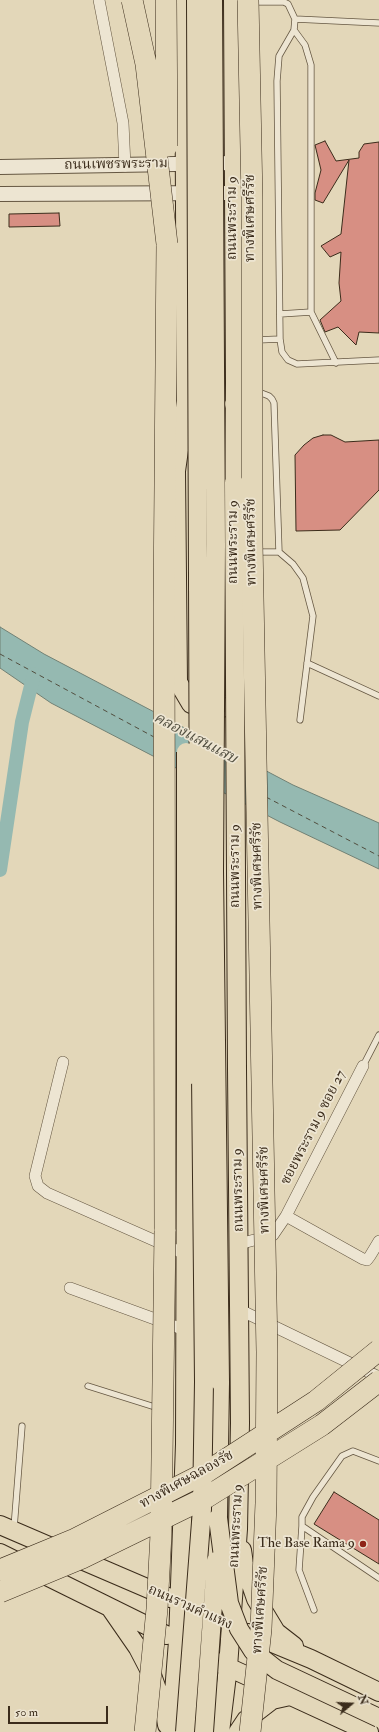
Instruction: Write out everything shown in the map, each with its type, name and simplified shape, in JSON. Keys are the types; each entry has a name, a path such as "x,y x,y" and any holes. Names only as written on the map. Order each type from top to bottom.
{"highway":[{"path":"132,0 146,64 167,244"},
{"path":"157,0 184,103"},
{"path":"145,1732 157,1609 164,1447 164,606 167,244 166,0"},
{"name":"ทางพิเศษศรีรัช","path":"238,1 252,199 252,543 267,1352 266,1503 261,1621 250,1732"},
{"name":"ทางพิเศษฉลองรัช","path":"0,1570 73,1540 205,1473 316,1401 379,1350"},
{"name":"ทางพิเศษฉลองรัช","path":"0,1592 82,1558 207,1497 322,1425 379,1381"}],"main road":[{"path":"171,1732 180,1602 181,1550 178,1414 185,1330 186,401 184,0"},
{"path":"185,1732 202,1509 204,1382 199,822 196,0"},
{"name":"ถนนพระราม 9","path":"204,1732 218,1518 219,1366 214,871 216,544 213,0"},
{"name":"ถนนพระราม 9","path":"220,1732 228,1667 238,1529 240,1310 237,1069 234,404 242,386 234,341 233,163 238,1"},
{"path":"145,165 172,151 184,141"},
{"path":"186,401 176,471 178,682 191,704 207,709 228,707 244,699 250,685 251,552 248,465 234,404"},
{"path":"218,1518 229,1603 239,1629 253,1651 277,1670 379,1718"},
{"name":"ถนนรามคำแหง","path":"7,1528 180,1602 230,1626 311,1659 379,1692"},
{"path":"238,1529 244,1564 256,1599 276,1632 311,1659"},
{"path":"121,1577 143,1576 152,1573 181,1550"},
{"path":"0,1553 228,1667 369,1732"},
{"path":"110,1608 138,1648 152,1675 165,1712 168,1732"},
{"path":"238,1732 246,1720 272,1700 290,1696"}],"street":[{"path":"99,0 123,122 125,166"},
{"name":"ถนนเพชรพระราม","path":"0,167 233,163"},
{"name":"ถนนเพชรพระราม","path":"0,194 49,195 233,193"},
{"path":"63,1062 35,1176 38,1186 47,1193 185,1254"},
{"name":"ซอยพระราม 9 ซอย 27","path":"239,1244 273,1235 286,1216 363,1066"},
{"path":"286,1216 363,1259 367,1260 379,1241"},
{"path":"70,1288 185,1330"},
{"path":"240,1310 379,1377"}],"lane":[{"path":"238,1 284,2 288,4 295,19 294,30 279,56 278,75 280,339 282,352 288,360 297,364 379,360"},
{"path":"295,19 379,23"},
{"path":"294,30 305,45 311,65 311,312 336,363"},
{"path":"280,314 311,312"},
{"path":"234,341 280,339"},
{"path":"242,386 269,396 274,403 279,552"},
{"path":"251,552 279,552 293,564 303,578 313,616 300,720"},
{"path":"307,663 379,696"},
{"path":"363,1066 379,1035"},
{"path":"88,1386 178,1414"},
{"path":"7,1528 22,1426"},
{"path":"314,1610 299,1570 302,1517 313,1497 342,1456 353,1451 379,1461"},
{"path":"302,1526 379,1578"}],"water":[{"name":"คลองแสนแสบ","path":"0,627 44,654 293,785 379,823 379,869 280,822 51,703 0,668"}],"building":[{"path":"325,141 336,161 359,158 359,152 364,144 379,142 379,333 359,332 356,345 338,327 325,332 320,320 341,301 339,283 341,252 330,257 321,246 341,234 349,160 323,203 315,200 315,193 321,170 315,145"},
{"path":"59,213 60,226 9,227 9,214"},
{"path":"323,435 331,435 345,442 379,440 379,490 340,530 296,531 295,455 313,438"},
{"name":"The Base Rama 9","path":"334,1492 379,1520 379,1564 314,1524"}],"waterway":[{"path":"0,870 22,722 34,674"}],"ferry route":[{"path":"0,654 154,737"},
{"path":"266,797 379,856"}],"place":[{"name":"The Base Rama 9","path":"363,1544"}]}
